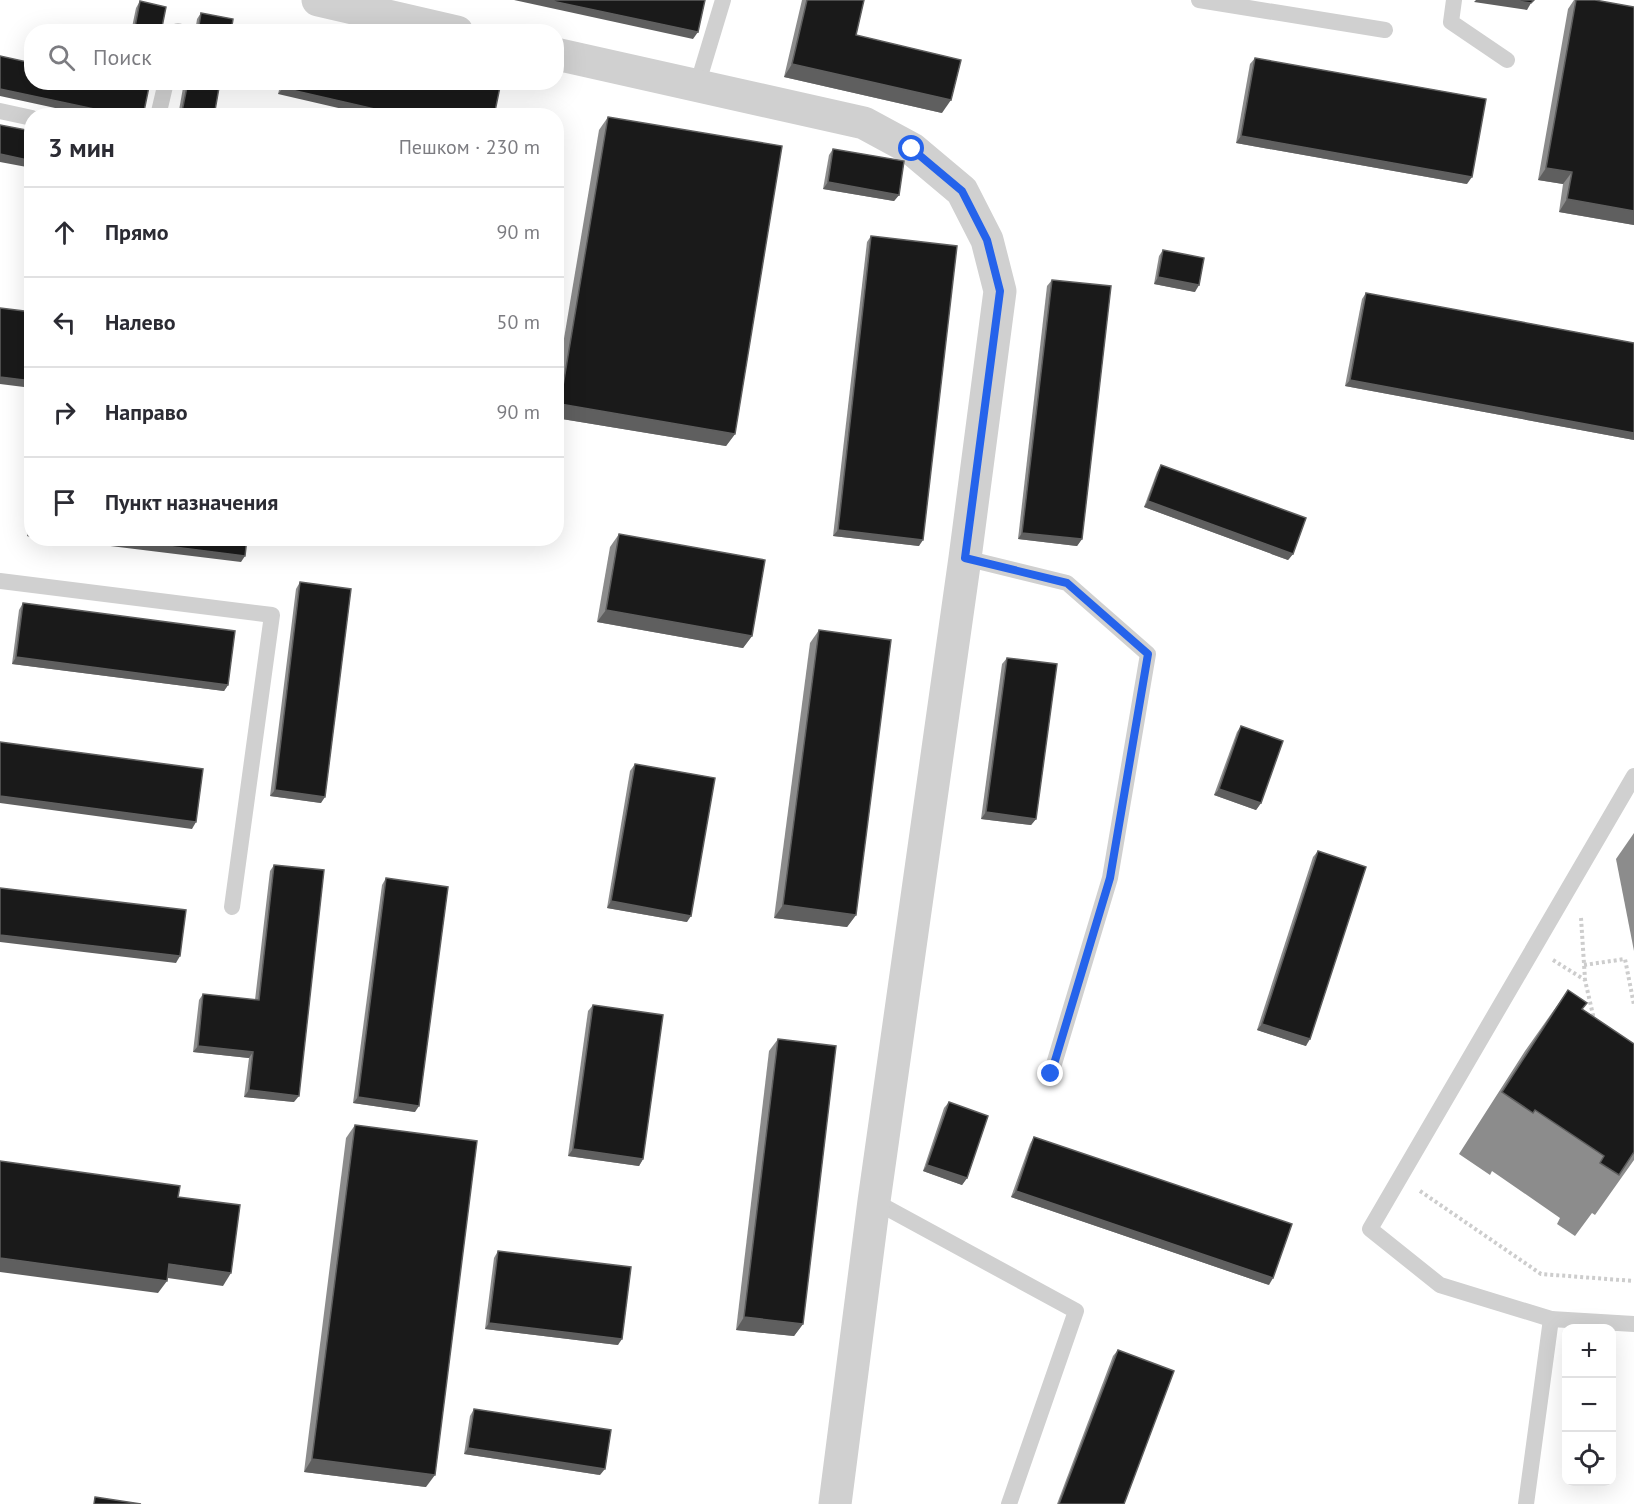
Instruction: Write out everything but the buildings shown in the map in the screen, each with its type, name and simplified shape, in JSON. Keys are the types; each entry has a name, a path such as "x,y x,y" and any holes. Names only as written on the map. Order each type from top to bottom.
{"street":[{"path":"318,0 422,24"},
{"path":"564,56 864,123 912,149 962,191 987,240 1000,291 965,558 874,1201 835,1504"}],"lane":[{"path":"697,86 723,0"},
{"path":"1199,0 1384,30"},
{"path":"1454,0 1451,22 1507,60"},
{"path":"160,108 164,90"},
{"path":"0,111 24,116"},
{"path":"965,558 1067,583 1148,654 1110,878 1051,1074"},
{"path":"0,580 272,615 232,907"},
{"path":"1634,776 1370,1229 1440,1286 1551,1318 1634,1324"},
{"path":"874,1201 1076,1311 1009,1504"},
{"path":"1526,1504 1551,1318"}],"path":[{"path":"1575,919 1580,909 1585,980 1593,1015 1588,1022 1597,1028"},
{"path":"1546,969 1558,950"},
{"path":"1584,965 1624,959 1634,1005"},
{"path":"1552,960 1585,980"},
{"path":"1417,1189 1541,1274 1634,1281"}],"route":[{"path":"912,149 962,191 987,240 1000,291 965,558 1067,583 1148,654 1110,878 1051,1074"}]}
